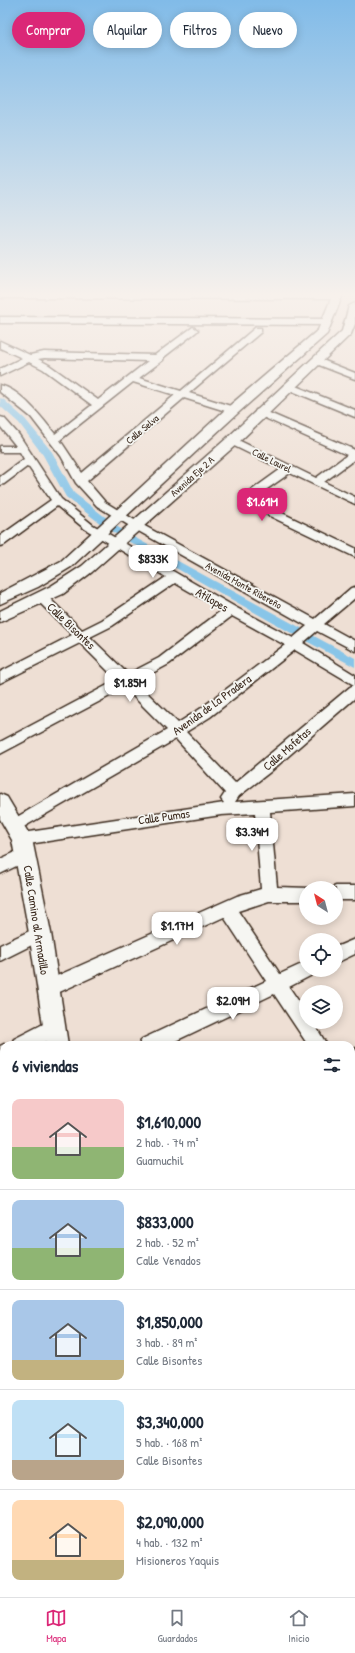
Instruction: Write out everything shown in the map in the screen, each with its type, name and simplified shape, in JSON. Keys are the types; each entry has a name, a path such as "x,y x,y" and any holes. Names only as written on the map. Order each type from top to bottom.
{"street":[{"path":"0,373 9,369"},
{"path":"49,369 99,405"},
{"path":"55,440 146,369"},
{"name":"Calle Selva","path":"80,481 214,369"},
{"name":"Avenida Eje 2 A","path":"0,599 33,583 66,564 279,369"},
{"name":"Avenida Eje 2 A","path":"0,617 42,598 74,579 117,544 232,441 260,412 308,369"},
{"path":"336,369 355,376"},
{"path":"132,379 233,410"},
{"path":"288,386 355,414"},
{"name":"Avenida Monte Ribereño","path":"0,388 15,398 35,415 55,440 80,481 101,504 137,526 355,647"},
{"path":"260,412 355,454 317,482"},
{"name":"Atilopes","path":"0,420 26,454 57,501 88,527 174,578 294,644 355,680"},
{"name":"Calle Laurel","path":"232,441 355,501"},
{"path":"0,449 26,454"},
{"path":"0,482 26,454"},
{"path":"289,468 253,494 249,501 355,553"},
{"path":"0,542 57,501"},
{"path":"0,678 83,637 123,613 174,578"},
{"name":"Avenida de La Pradera","path":"0,867 21,839 205,713 294,644 355,591"},
{"name":"Calle Bisontes","path":"42,598 177,731 234,792"},
{"path":"0,749 164,661 231,610"},
{"name":"Calle Mofetas","path":"221,809 234,792 265,768 355,690"},
{"name":"Calle Pumas","path":"21,839 221,809 355,800"},
{"name":"Calle Camino al Armadillo","path":"0,802 21,839 40,933 55,1036"},
{"path":"262,807 269,894"},
{"path":"343,894 355,893"},
{"path":"47,989 248,900 269,894 299,894"},
{"path":"227,908 315,1041"},
{"path":"0,953 40,933"},
{"path":"343,952 355,946"},
{"path":"156,1041 299,973"},
{"path":"36,1041 55,1036"}],"waterway":[{"path":"0,401 22,421 48,454 70,495 105,522"},
{"path":"113,527 122,533"},
{"path":"130,538 297,631"},
{"path":"312,639 355,663"}]}
